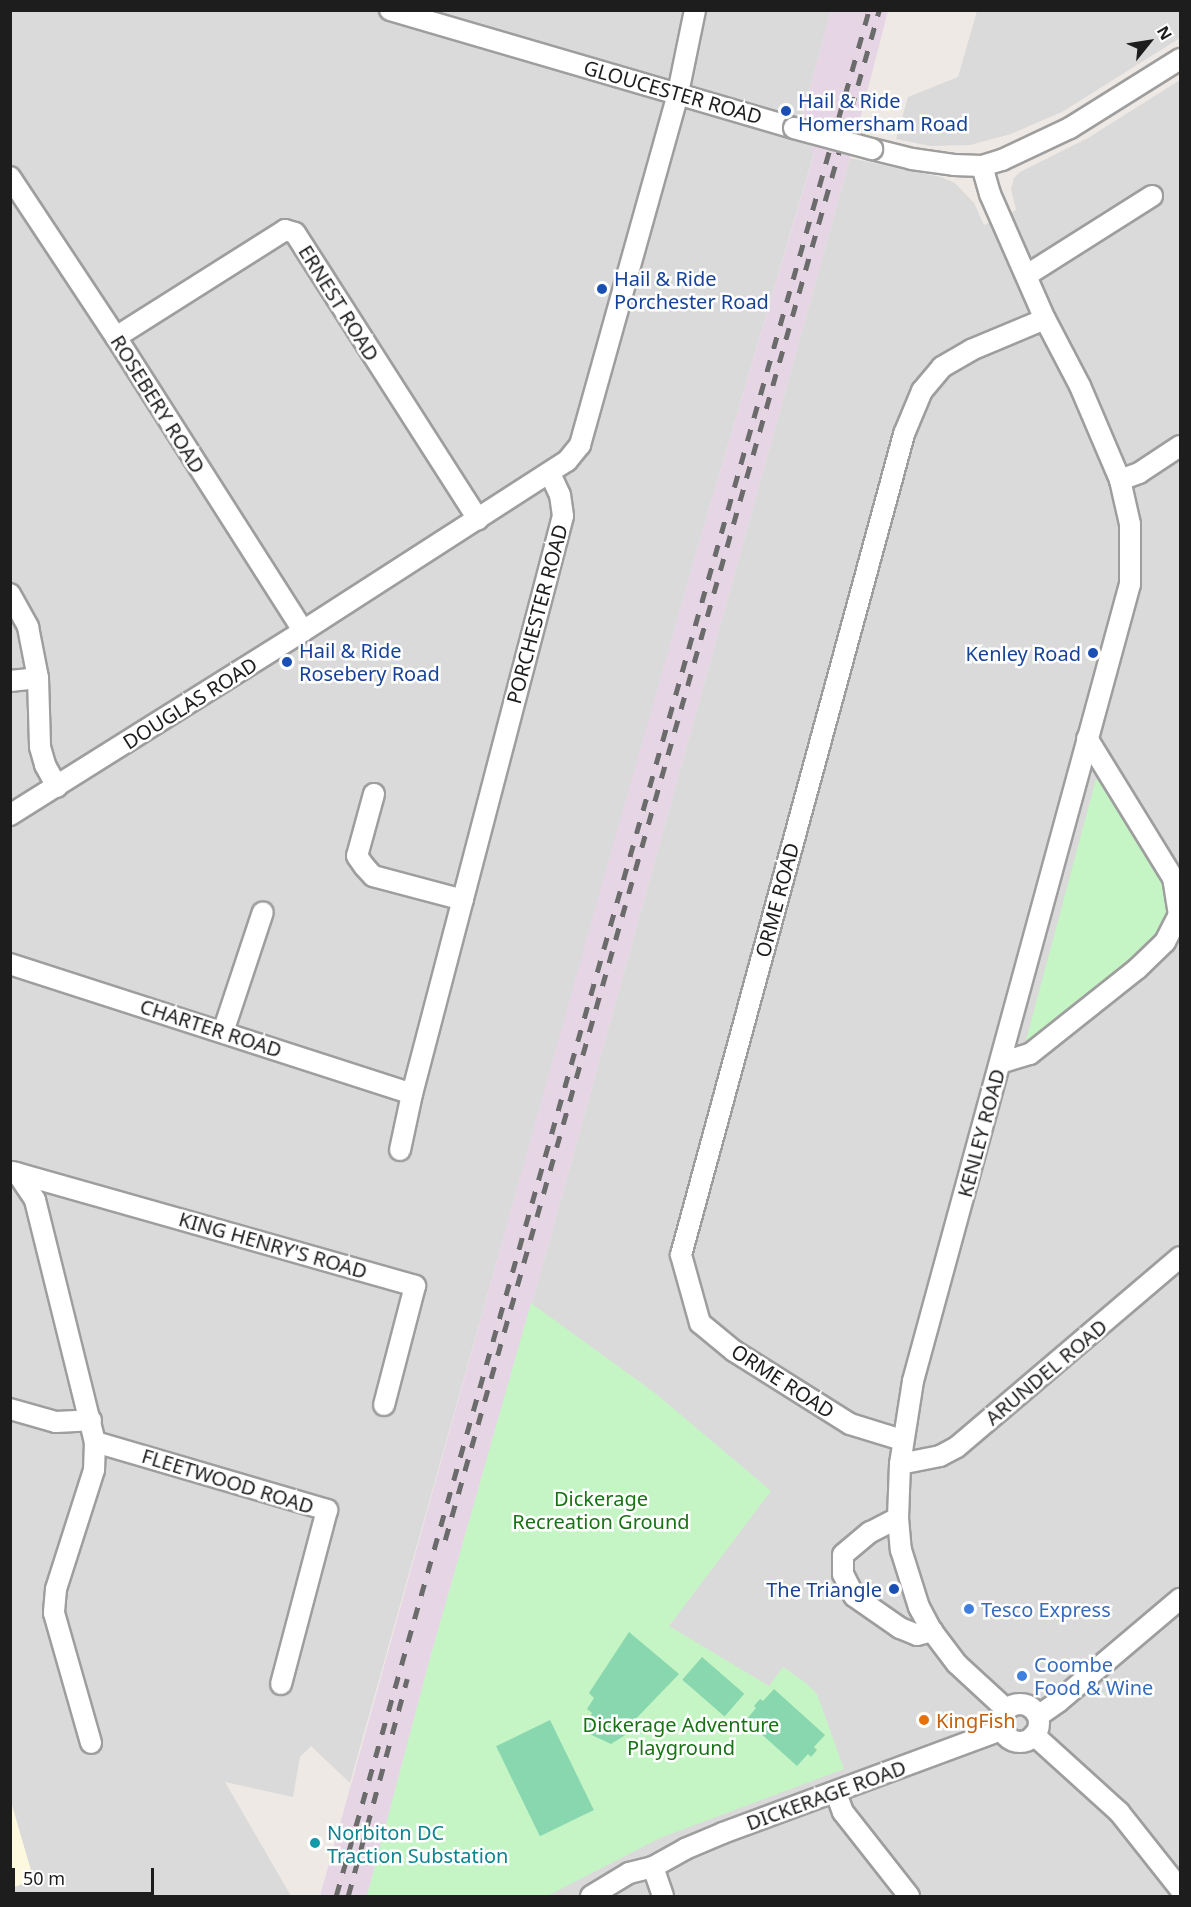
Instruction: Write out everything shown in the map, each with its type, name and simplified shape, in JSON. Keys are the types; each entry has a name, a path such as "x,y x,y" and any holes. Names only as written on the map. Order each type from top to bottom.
{"street":[{"name":"GLOUCESTER ROAD","path":"390,10 440,18 678,93 872,149 912,159 982,166 1002,160 1070,128 1180,59"},
{"path":"550,474 567,461 580,445 678,93 695,10"},
{"name":"KENLEY ROAD","path":"982,166 990,194 1045,319 1080,386 1120,480 1130,524 1130,584 913,1381 902,1440 898,1518 909,1580 932,1631 957,1664 1006,1709"},
{"name":"ROSEBERY ROAD","path":"10,177 116,337 303,632"},
{"path":"1027,275 1152,196"},
{"name":"ERNEST ROAD","path":"116,337 285,230 295,233 478,519"},
{"name":"ORME ROAD","path":"902,1440 850,1424 790,1388 725,1344 700,1323 681,1255 904,434 922,391 942,367 971,350 1045,319"},
{"path":"1120,480 1139,473 1180,446"},
{"name":"DOUGLAS ROAD","path":"10,815 550,474"},
{"name":"PORCHESTER ROAD","path":"400,1150 412,1094 563,516 560,495 550,474"},
{"path":"10,594 28,627 38,678 40,747 45,765 57,787"},
{"path":"10,681 38,678"},
{"path":"1000,1063 1030,1054 1137,969 1165,942 1179,915 1173,878 1088,738"},
{"path":"374,794 357,856 364,866 373,876 463,900"},
{"path":"223,1032 263,912"},
{"name":"CHARTER ROAD","path":"10,964 412,1094"},
{"path":"14,1172 34,1200 95,1442 94,1470 56,1589 54,1613 91,1743"},
{"name":"KING HENRY'S ROAD","path":"14,1172 415,1286 384,1405"},
{"name":"ARUNDEL ROAD","path":"900,1464 940,1456 957,1447 1180,1257"},
{"path":"10,1409 56,1422 91,1420"},
{"name":"FLEETWOOD ROAD","path":"95,1442 327,1510 281,1684"},
{"path":"898,1518 870,1532 843,1555 843,1574 854,1596 900,1628 917,1635 932,1631"},
{"path":"1180,1599 1058,1702 1036,1725 1024,1741 1014,1740 1002,1730 1002,1719 1006,1709 1017,1703 1025,1704 1036,1725 1119,1812 1180,1889"},
{"name":"DICKERAGE ROAD","path":"591,1896 629,1873 653,1867 685,1849 723,1833 1002,1730"},
{"path":"836,1793 843,1812 909,1896"},
{"path":"653,1867 663,1896"}],"shaded area":[{"path":"11,11 831,11 802,117 814,153 697,550 350,1783 311,1746 300,1757 293,1797 225,1782 291,1896 11,1896 11,1888 33,1880 11,1800"},
{"path":"831,11 888,11 850,158 544,1260 429,1662 367,1896 320,1896 595,909 697,550 814,154 802,117"},
{"path":"977,11 1180,11 1180,38 1062,112 1011,134 970,145 930,146 896,139 908,97 958,77"},
{"path":"1180,80 1180,1896 367,1896 429,1662 544,1260 850,158 941,177 955,183 974,203 984,225 1016,210 1011,189 1014,178 1020,172 1088,138"},
{"path":"10,1800 34,1880 11,1888 10,1888"}],"green space":[{"path":"1096,779 1116,801 1169,882 1171,915 1155,941 1130,964 1025,1044"},
{"name":"Dickerage Recreation Ground","path":"531,1303 655,1393 771,1491 669,1626 769,1686 783,1667 806,1683 817,1694 844,1769 660,1838 547,1896 367,1896 429,1662"},
{"path":"629,1632 679,1674 626,1729 627,1734 611,1744 583,1731 592,1713 587,1709 594,1698 589,1693"},
{"path":"702,1657 744,1694 725,1716 682,1680"},
{"path":"774,1689 825,1735 814,1747 817,1750 811,1757 808,1754 797,1766 746,1720 760,1699 763,1701"},
{"path":"550,1720 594,1810 540,1836 496,1746"}],"railway":[{"path":"336,1896 869,10"},
{"path":"445,1540 879,10"},
{"path":"348,1896 407,1679"}],"place":[{"name":"Hail & Ride Homersham Road","path":"786,111"},
{"name":"Hail & Ride Porchester Road","path":"602,289"},
{"name":"Kenley Road","path":"1093,653"},
{"name":"Hail & Ride Rosebery Road","path":"287,662"},
{"name":"The Triangle","path":"894,1589"},
{"name":"Tesco Express","path":"969,1609"},
{"name":"Coombe Food & Wine","path":"1022,1676"},
{"name":"KingFish","path":"924,1720"},
{"name":"Norbiton DC Traction Substation","path":"315,1843"}],"park label":[{"name":"Dickerage Adventure Playground","path":"681,1736"}]}
